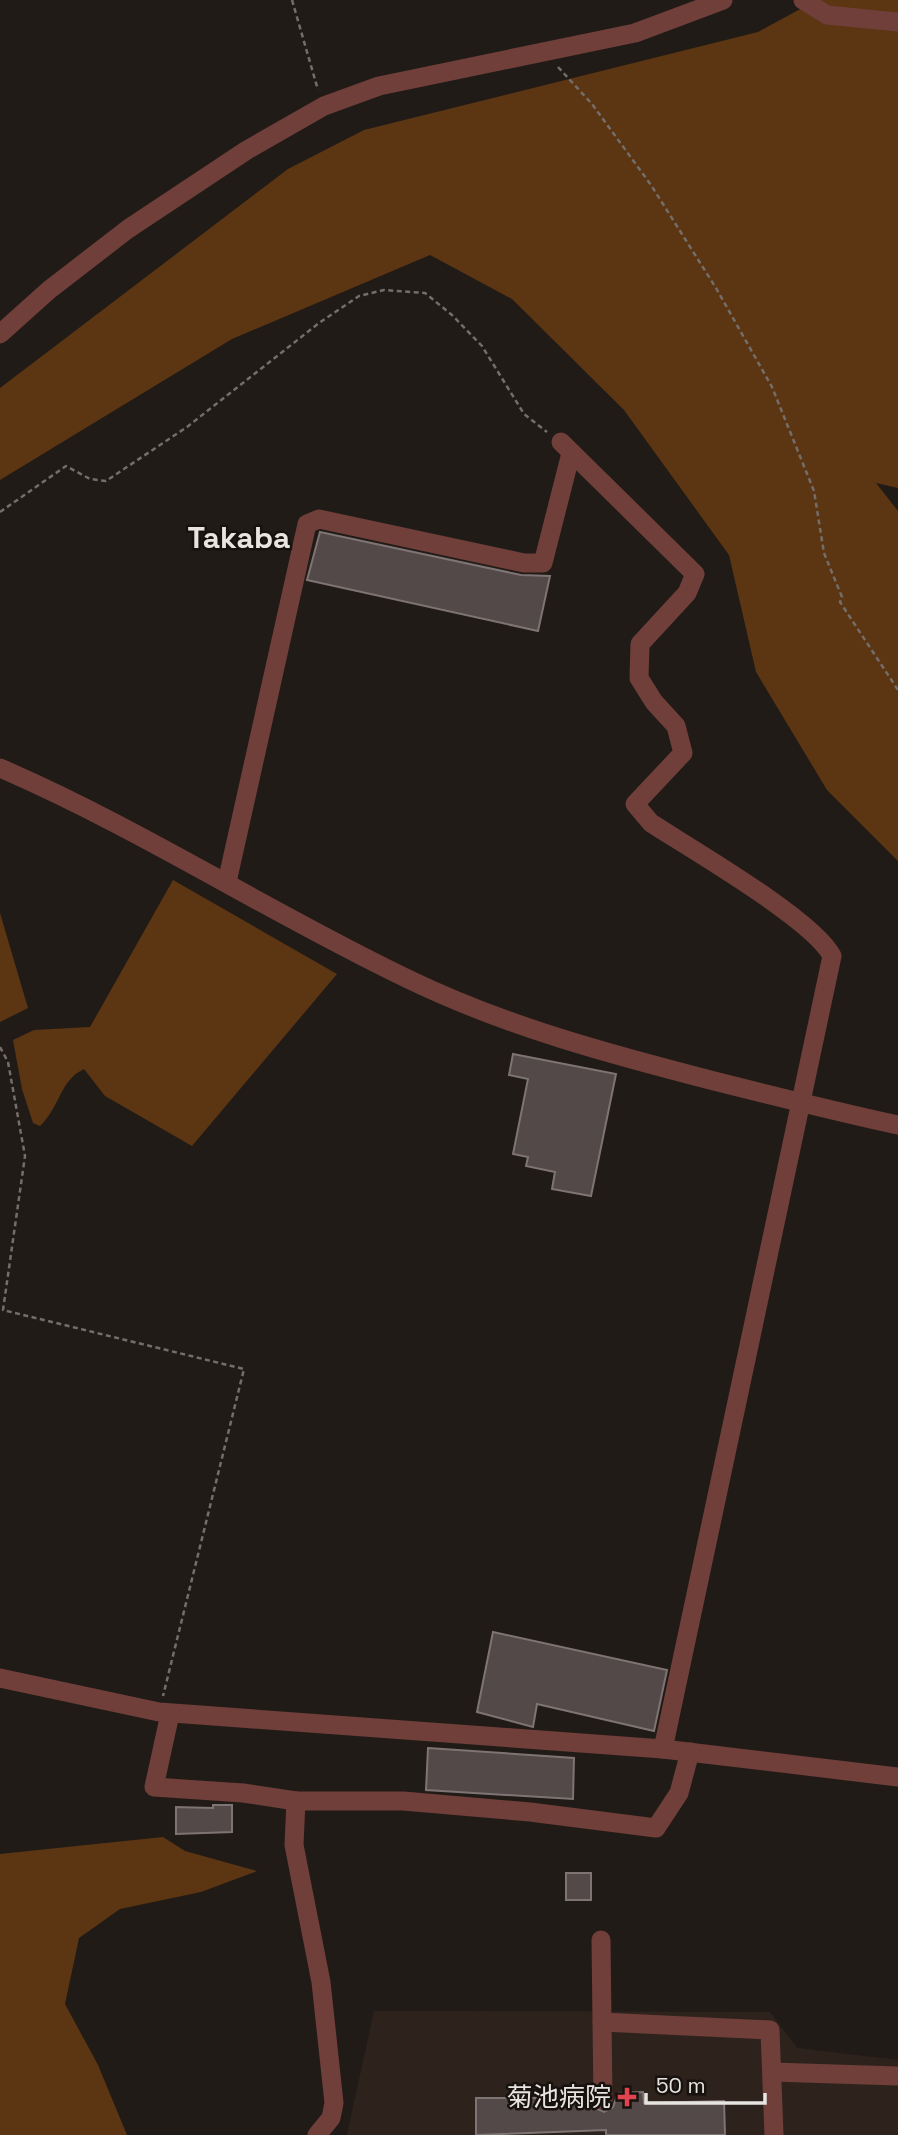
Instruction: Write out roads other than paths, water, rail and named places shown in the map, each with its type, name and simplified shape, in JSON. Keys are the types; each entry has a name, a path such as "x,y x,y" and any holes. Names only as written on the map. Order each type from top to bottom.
{"street":[{"path":"0,334 49,290 128,229 247,149 324,106 379,86 635,33 723,0"},
{"path":"803,0 827,15 898,22"},
{"path":"227,882 307,524 320,519 524,563 543,563 566,447 695,574 687,593 640,644 639,678 654,702 676,726 683,753 635,804 651,823 802,922 825,943 832,956 663,1749"},
{"path":"0,768 227,882 323,936 410,980 505,1020 624,1059 802,1105 898,1125"},
{"path":"0,1678 164,1713 663,1749 898,1777"},
{"path":"164,1713 154,1787 243,1793 296,1801 403,1801 530,1812 656,1828 680,1793 690,1752"},
{"path":"296,1801 294,1845 321,1982 334,2103 331,2119 317,2135"},
{"path":"601,1940 603,2100"},
{"path":"602,2022 770,2030 774,2135"},
{"path":"772,2071 898,2076"}],"place":[{"name":"菊池病院","path":"627,2097"}],"district":[{"name":"Takaba","path":"239,538"}]}
